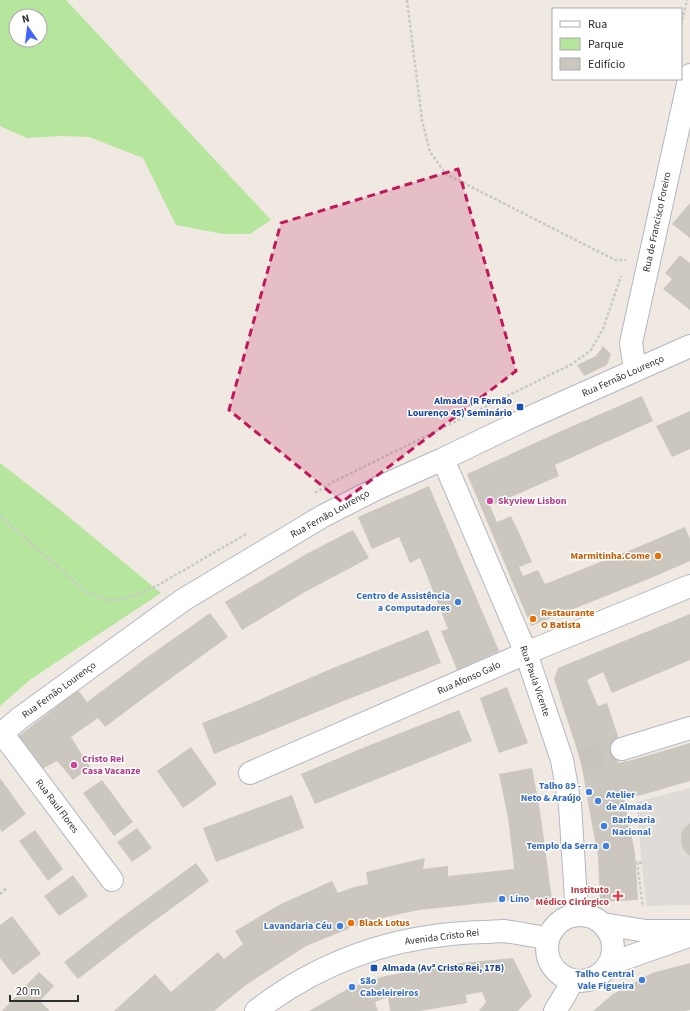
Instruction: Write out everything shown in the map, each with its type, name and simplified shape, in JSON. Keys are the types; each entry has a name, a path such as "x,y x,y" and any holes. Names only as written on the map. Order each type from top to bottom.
{"street":[{"name":"Rua de Francisco Foreiro","path":"635,370 631,343 690,75"},
{"name":"Rua Fernão Lourenço","path":"1,734 20,718 183,600 324,516 378,488 526,419 690,346"},
{"name":"Rua Paula Vicente","path":"443,459 572,763 570,805 577,915"},
{"name":"Rua Afonso Galo","path":"250,773 526,653 690,586"},
{"path":"622,748 690,728"},
{"name":"Rua Raul Flores","path":"1,734 112,880"},
{"path":"583,914 594,918 603,924 610,933 613,943 613,954 609,964 602,973 593,979 582,982 572,981 562,976 554,969 548,960 546,949 548,938 553,928 561,920 583,914"},
{"path":"603,924 646,931 690,930"},
{"name":"Avenida Cristo Rei","path":"256,1011 268,1001 298,982 328,966 361,953 395,943 429,936 502,931 548,938"},
{"path":"609,964 690,936"},
{"path":"555,1011 572,981"}],"path":[{"path":"407,0 422,120 430,152 446,174 615,260 626,260 624,266"},
{"path":"682,20 686,0"},
{"path":"311,495 331,483 572,364 591,350 603,329 622,273"},
{"path":"0,516 86,592 110,601 135,596 160,584 249,532"},
{"path":"642,863 637,862 646,931"},
{"path":"0,894 7,888"}],"highlighted area":[{"path":"458,169 516,371 342,502 229,410 281,223"}],"green space":[{"path":"0,0 66,0 271,220 250,234 223,234 176,225 143,158 89,137 62,136 27,138 0,126"},
{"path":"0,463 53,504 161,593 31,679 0,706"}],"shaded area":[{"path":"690,788 690,905 646,906 636,802"}],"building":[{"path":"690,203 690,238 672,224"},
{"path":"680,255 690,263 690,310 663,289 672,279 665,273"},
{"path":"603,346 611,354 607,365 584,376 577,365 596,356"},
{"path":"642,396 653,421 555,465 559,476 490,506 497,522 511,516 520,535 532,562 519,567 523,576 538,570 545,584 685,527 690,539 690,561 531,626 467,474"},
{"path":"690,411 690,449 672,457 656,426"},
{"path":"429,486 499,651 457,670 441,631 448,629 420,558 410,563 399,537 372,549 358,517"},
{"path":"353,530 369,558 305,592 242,630 225,602 308,553"},
{"path":"210,613 228,637 105,727 98,718 71,737 90,767 73,780 57,761 40,770 16,738 78,690 87,702"},
{"path":"690,614 690,660 612,693 603,672 587,680 598,706 607,703 622,748 615,750 618,763 690,743 690,781 642,795 624,798 635,853 638,900 600,902 598,856 581,762 554,679 558,668"},
{"path":"428,630 441,663 214,754 202,723"},
{"path":"507,687 528,743 499,753 480,698"},
{"path":"459,710 472,741 315,804 301,774"},
{"path":"191,747 217,784 183,808 157,771"},
{"path":"532,768 540,811 552,899 502,901 419,910 368,921 306,946 246,985 214,1011 114,1011 155,974 171,992 218,952 224,959 243,944 235,931 281,904 332,881 338,893 368,884 366,872 425,858 423,869 448,866 448,876 514,869 508,818 499,774"},
{"path":"0,778 26,814 2,832 0,829"},
{"path":"102,780 133,822 114,836 83,793"},
{"path":"292,795 304,828 216,862 203,828"},
{"path":"690,823 690,856 683,849 681,835 683,829"},
{"path":"137,828 152,848 132,862 117,842"},
{"path":"35,830 63,869 48,881 19,841"},
{"path":"196,863 209,881 78,979 64,962"},
{"path":"73,875 88,896 59,916 44,896"},
{"path":"12,916 41,954 13,975 0,958 0,925"},
{"path":"513,958 532,996 518,1011 479,1011 486,1002 482,992 466,995 467,1003 420,1011 390,1011 388,997 375,1002 378,1011 309,1011 351,987 385,976 461,963"},
{"path":"690,963 690,1010 593,1011 613,994 652,973"},
{"path":"39,972 54,986 40,1001 50,1011 2,1011"}],"tunnel":[{"path":"580,760 622,749"}],"place":[{"name":"Almada (R Fernão Lourenço 45) Seminário","path":"520,407"},
{"name":"Skyview Lisbon","path":"490,501"},
{"name":"Marmitinha.Come","path":"658,556"},
{"name":"Centro de Assistência a Computadores","path":"458,602"},
{"name":"Restaurante O Batista","path":"533,619"},
{"name":"Cristo Rei Casa Vacanze","path":"74,765"},
{"name":"Talho 89 - Neto & Araújo","path":"589,792"},
{"name":"Atelier de Almada","path":"598,801"},
{"name":"Barbearia Nacional","path":"604,826"},
{"name":"Templo da Serra","path":"606,846"},
{"name":"Instituto Médico Cirúrgico","path":"618,896"},
{"name":"Lino","path":"502,899"},
{"name":"Black Lotus","path":"351,923"},
{"name":"Lavandaria Céu","path":"340,926"},
{"name":"Almada (Avª Cristo Rei, 17B)","path":"374,968"},
{"name":"Talho Central Vale Figueira","path":"642,980"},
{"name":"São Cabeleireiros","path":"352,987"}]}
